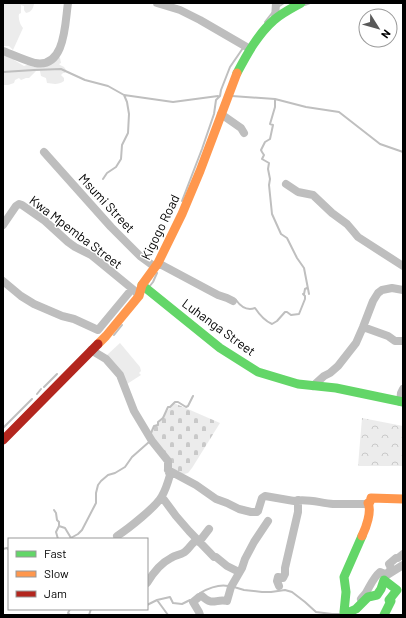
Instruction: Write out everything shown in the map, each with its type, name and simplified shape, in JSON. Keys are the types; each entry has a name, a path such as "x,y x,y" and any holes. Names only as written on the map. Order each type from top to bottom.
{"street":[{"path":"4,52 36,63 47,62 53,58 61,47 66,25 68,3"},
{"path":"157,3 180,10 250,49"},
{"path":"275,19 276,3"},
{"name":"Kigogo Road","path":"3,440 106,336 156,265 182,214 222,114 235,77 250,49 275,19 301,3"},
{"path":"222,114 241,128 244,133"},
{"name":"Msumi Street","path":"44,152 111,227 140,256 233,301"},
{"path":"286,184 298,192 313,195 332,213 347,224 358,237 403,266"},
{"name":"Kwa Mpemba Street","path":"3,225 16,206 19,204 22,205 45,221 75,247 91,255 135,293"},
{"path":"3,281 21,296 34,304 62,316 74,319 98,330 106,336"},
{"name":"Luhanga Street","path":"142,285 220,348 258,372 298,384 336,388 402,402"},
{"path":"313,386 324,376 330,374 338,366 356,342 373,301 378,293 382,290 392,288 403,290"},
{"path":"98,330 135,293"},
{"path":"363,327 388,336 395,341 403,342"},
{"path":"91,350 106,359 120,375 134,411 152,441 168,461 168,470 170,475 162,497 142,517 117,536"},
{"path":"402,402 401,393 403,389"},
{"path":"168,470 216,499 251,512 258,511 262,498 265,496 294,501 315,501 331,504 365,504 370,502 371,498 403,499"},
{"path":"162,497 176,516 214,557 239,572"},
{"path":"279,586 277,581 278,577 282,578 285,574 285,568 298,512 298,500"},
{"path":"368,503 370,508 366,528 344,577 346,592 344,612 351,612 360,606 368,597 377,595 384,580 397,590 389,600 391,601 384,615"},
{"path":"200,615 193,602 199,597 202,596 211,602 227,601 231,587 242,568 245,559 268,521"},
{"path":"148,581 159,567 170,558 188,550 194,542 198,541 209,530"},
{"path":"380,572 386,574 389,572 391,567 389,564 390,562 403,554"},
{"path":"380,572 386,576 403,565"},
{"path":"361,601 371,582 380,572"}],"green space":[{"path":"3,3 34,4 32,10 26,13 24,6 21,5 21,13 19,14 19,17 23,28 13,50 9,46 3,46"},
{"path":"3,52 14,56 14,60 24,66 27,65 28,60 32,64 58,56 61,63 59,64 66,70 65,73 61,75 64,78 64,81 58,84 47,83 46,78 41,76 40,71 36,71 29,78 21,80 19,78 15,80 14,83 3,85"},
{"path":"120,343 140,367 141,371 139,373 141,375 127,384 106,356"},
{"path":"174,403 220,423 192,468 188,473 180,475 170,468 149,433"},
{"path":"362,418 403,426 403,466 358,466"}],"waterway":[{"path":"278,7 284,3"},
{"path":"305,5 310,3"},
{"path":"265,22 272,13"},
{"path":"182,201 214,114 216,100 220,96 230,67 243,48"},
{"path":"3,72 61,69 85,80 108,86 124,95 173,102 218,96"},
{"path":"103,179 107,173 116,167 121,159 122,145 128,133 129,114 124,95"},
{"path":"232,96 275,99 306,107 339,112 380,144 403,152"},
{"path":"275,99 275,107 270,124 273,125 270,139 265,142 261,150 264,155 262,159 269,163 268,169 272,214 281,234 287,238 304,268 309,294"},
{"path":"149,287 157,273"},
{"path":"236,300 244,308 255,308 262,317 272,324 285,312 291,315 299,314 305,299 303,294 307,288"},
{"path":"114,335 122,325"},
{"path":"44,387 57,374"},
{"path":"37,394 41,389"},
{"path":"151,433 154,426 158,425 158,422 163,418 168,407 175,402 178,402 186,407 193,396"},
{"path":"3,428 32,399"},
{"path":"71,538 82,530 96,503 96,493 98,485 101,481 108,475 125,467 132,457 149,442"},
{"path":"54,510 59,522 56,532 58,538"},
{"path":"59,526 65,528 71,538"},
{"path":"3,549 8,549"},
{"path":"200,593 214,587 228,586"},
{"path":"234,587 262,592 285,590 292,592 316,612 342,614"},
{"path":"148,604 157,600 170,597 173,603 182,604 190,600"},
{"path":"157,600 168,615"},
{"path":"70,610 68,613 70,615"},
{"path":"89,615 91,610"}],"traffic: fast":[{"path":"237,73 253,45 268,26 280,15 301,3"},
{"path":"142,285 220,348 258,372 298,384 336,388 403,402"},
{"path":"362,536 344,577 346,592 344,612 347,613 356,609 368,597 377,595 384,580 397,590 389,600 391,601 384,615"}],"traffic: slow":[{"path":"98,344 139,296 142,285 158,263 182,214 200,171 237,73"},
{"path":"362,536 368,520 368,503 370,502 371,498 403,499"}],"traffic: jam":[{"path":"3,440 98,344"}]}
